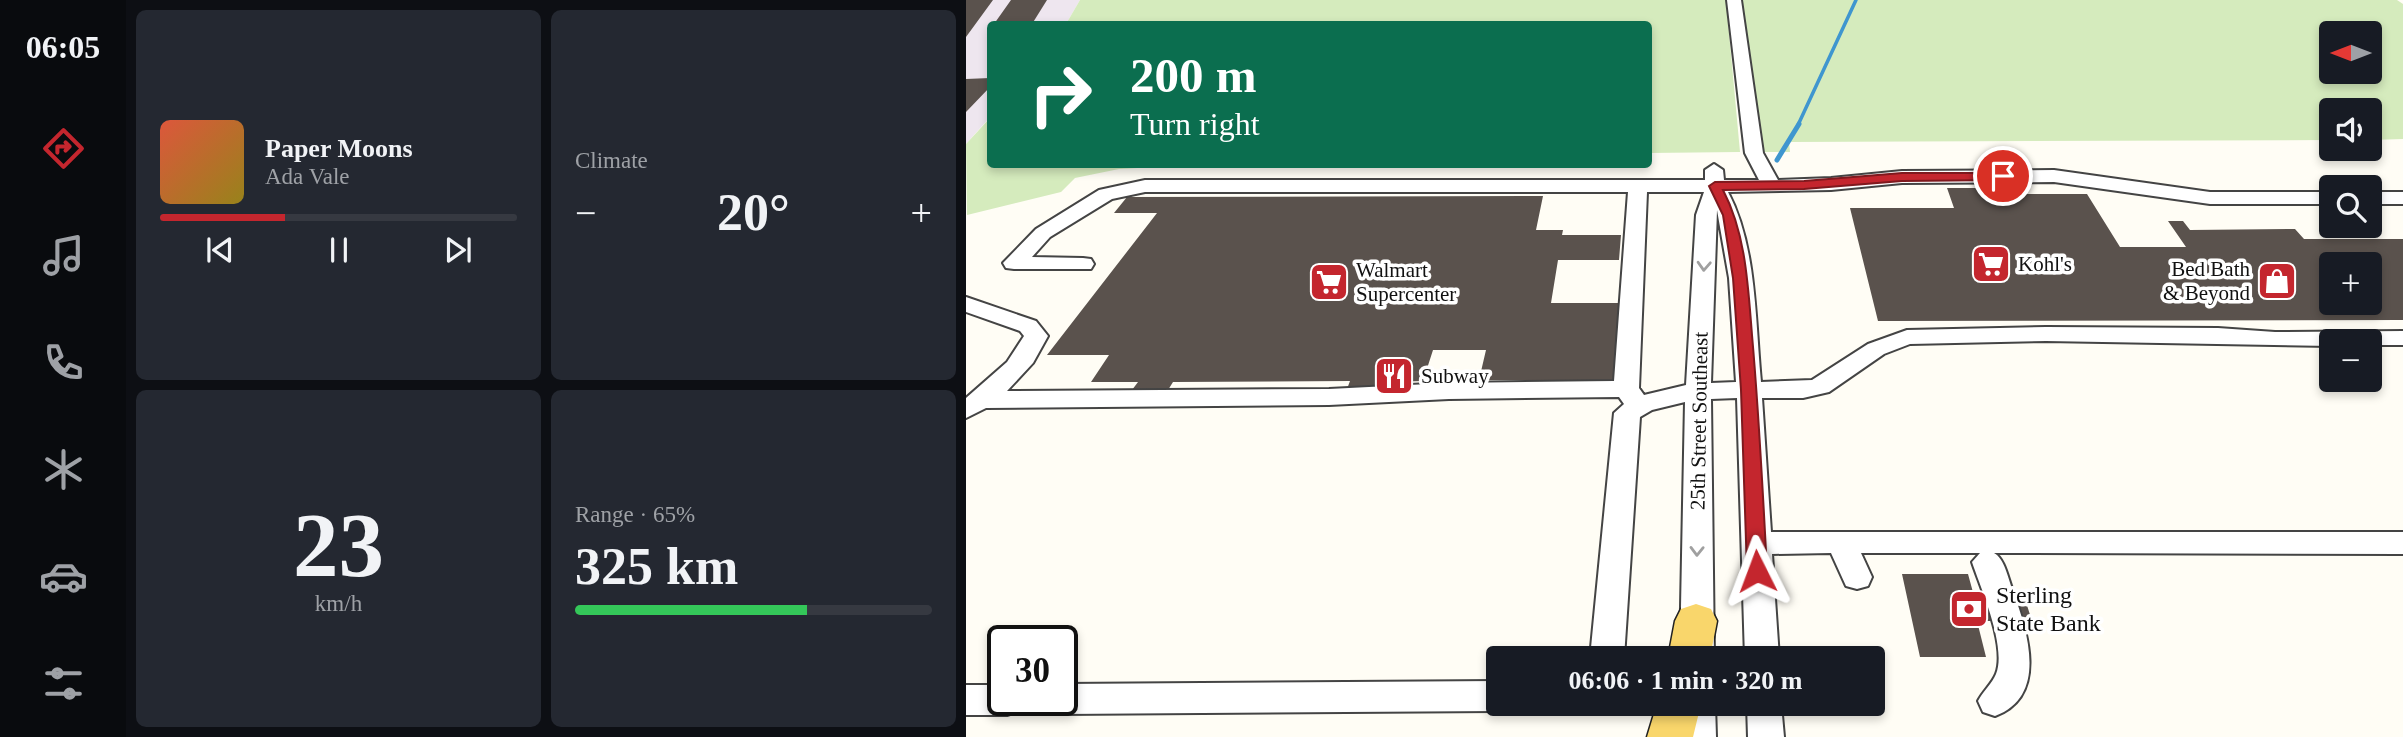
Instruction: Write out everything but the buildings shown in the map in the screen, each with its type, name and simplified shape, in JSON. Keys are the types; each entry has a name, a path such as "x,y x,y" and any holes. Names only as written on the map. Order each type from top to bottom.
{"main road":[{"path":"1670,737 1676,716"}],"street":[{"path":"1734,0 1754,152 1772,186"},
{"path":"1083,264 1014,263 1043,233 1106,194 1145,186 1638,186 1715,178 1772,186 1902,177 2054,176 2210,198 2319,198"},
{"name":"25th Street Southeast","path":"1715,178 1730,215 1740,278 1749,390 1761,646"},
{"name":"25th Street Southeast","path":"1694,646 1698,393 1706,215 1715,178"},
{"path":"1610,646 1627,413 1632,397 1638,186"},
{"path":"2382,198 2403,198"},
{"path":"966,304 1028,326 1037,336 1032,347 997,387 974,405"},
{"path":"974,405 1329,397 1449,391 1632,397 1749,390 1803,390 1820,386 1876,349 1907,337 2046,334 2218,335 2275,339 2403,338"},
{"path":"1842,541 1857,577"},
{"path":"1755,543 2403,543"},
{"path":"1987,562 2013,648 2014,669 2006,689 1995,701"},
{"path":"1078,699 1486,696"},
{"path":"966,701 987,700"},
{"path":"1698,716 1698,737"},
{"path":"1765,716 1766,737"}],"shaded area":[{"path":"966,0 1080,0 1068,21 987,21 987,120 966,144"}],"green space":[{"path":"1080,0 1726,0 1740,152 1652,153 1652,21 1068,21"},
{"path":"1742,0 2397,0 2403,4 2403,139 2382,140 2382,98 2319,98 2319,140 1789,142 1790,152 1762,152"},
{"path":"987,121 987,168 1138,168 1075,178 1061,192 967,215 966,144"}],"waterway":[{"path":"1798,125 1856,0"},
{"path":"1777,160 1799,124"}],"place":[{"name":"Kohl's","path":"1991,264"},
{"name":"Bed Bath & Beyond","path":"2277,281"},
{"name":"Walmart Supercenter","path":"1329,282"},
{"name":"Subway","path":"1394,376"},
{"name":"Sterling State Bank","path":"1969,609"}],"route":[{"path":"1757,571 1749,390 1740,278 1730,215 1715,186 1831,184 1902,177 2003,176"}]}
